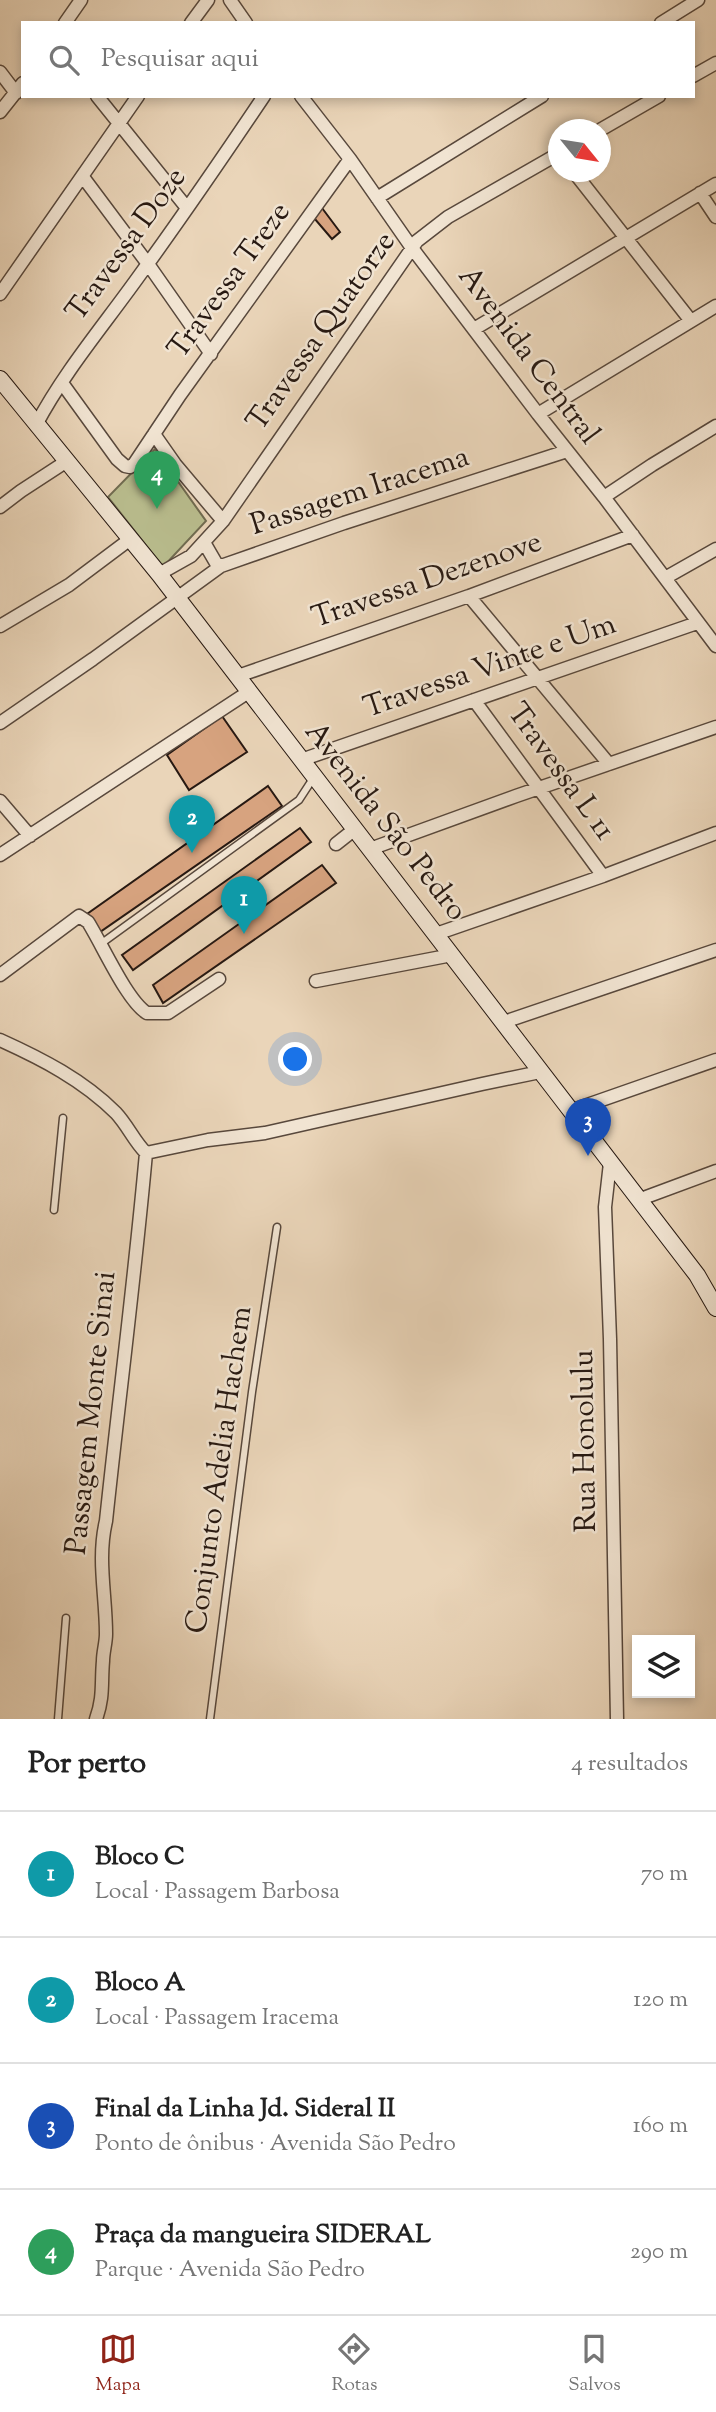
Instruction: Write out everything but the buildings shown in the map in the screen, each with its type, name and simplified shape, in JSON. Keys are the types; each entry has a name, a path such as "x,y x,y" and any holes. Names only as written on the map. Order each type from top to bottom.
{"main road":[{"name":"Avenida São Pedro","path":"0,379 159,574 250,691 638,1200 710,1283 716,1308"}],"street":[{"path":"66,21 81,0"},
{"path":"192,21 208,0"},
{"path":"230,0 245,21"},
{"path":"664,21 698,0"},
{"path":"695,75 716,63"},
{"path":"0,72 19,88 0,112"},
{"path":"98,98 187,208"},
{"path":"0,294 137,98"},
{"name":"Travessa Doze","path":"36,425 62,383 263,98"},
{"name":"Avenida Central","path":"303,98 350,159 412,248 716,646"},
{"path":"377,198 539,98"},
{"path":"611,124 656,98"},
{"name":"Travessa Treze","path":"62,383 117,459 125,466 134,464 350,159"},
{"name":"Travessa Quatorze","path":"159,574 191,556 223,522 424,234 448,217 548,160"},
{"path":"83,177 211,354"},
{"path":"582,182 691,321"},
{"path":"474,329 716,184"},
{"path":"700,193 716,217"},
{"path":"538,414 716,306"},
{"path":"604,496 716,426"},
{"path":"154,434 223,522"},
{"name":"Passagem Iracema","path":"0,723 222,566 344,523 567,451"},
{"path":"0,507 67,461"},
{"name":"Travessa Dezenove","path":"238,676 633,535"},
{"path":"0,626 69,585 130,540"},
{"path":"205,544 216,563 222,566"},
{"path":"666,578 716,549"},
{"path":"468,596 609,764"},
{"name":"Travessa Vinte e Um","path":"300,760 697,624"},
{"path":"0,855 250,691"},
{"name":"Travessa L 11","path":"474,700 603,876"},
{"path":"370,849 716,727"},
{"path":"0,801 30,836"},
{"path":"336,844 355,829"},
{"path":"436,934 603,876 716,833"},
{"path":"0,975 76,917 85,918 127,990 147,1013 168,1013 219,979"},
{"path":"504,1022 716,950"},
{"path":"316,981 452,955"},
{"path":"0,1040 37,1057 85,1086 116,1113 135,1143 146,1153 208,1140 265,1133 540,1072"},
{"path":"570,1111 716,1060"},
{"name":"Passagem Monte Sinai","path":"96,1719 102,1701 102,1663 106,1636 100,1570 102,1539 146,1153"},
{"name":"Rua Honolulu","path":"610,1163 605,1207 617,1719"},
{"path":"638,1200 716,1171"}],"lane":[{"path":"102,943 299,800 314,777"},
{"path":"54,1210 63,1118"},
{"name":"Conjunto Adelia Hachem","path":"211,1719 254,1380 277,1227"},
{"path":"58,1719 66,1618"}],"green space":[{"path":"155,449 206,521 163,567 108,497"}],"place":[{"name":"Praça da mangueira SIDERAL","path":"157,509"},
{"name":"Bloco A","path":"192,853"},
{"name":"Bloco C","path":"244,934"},
{"name":"Final da Linha Jd. Sideral II","path":"588,1156"}]}
